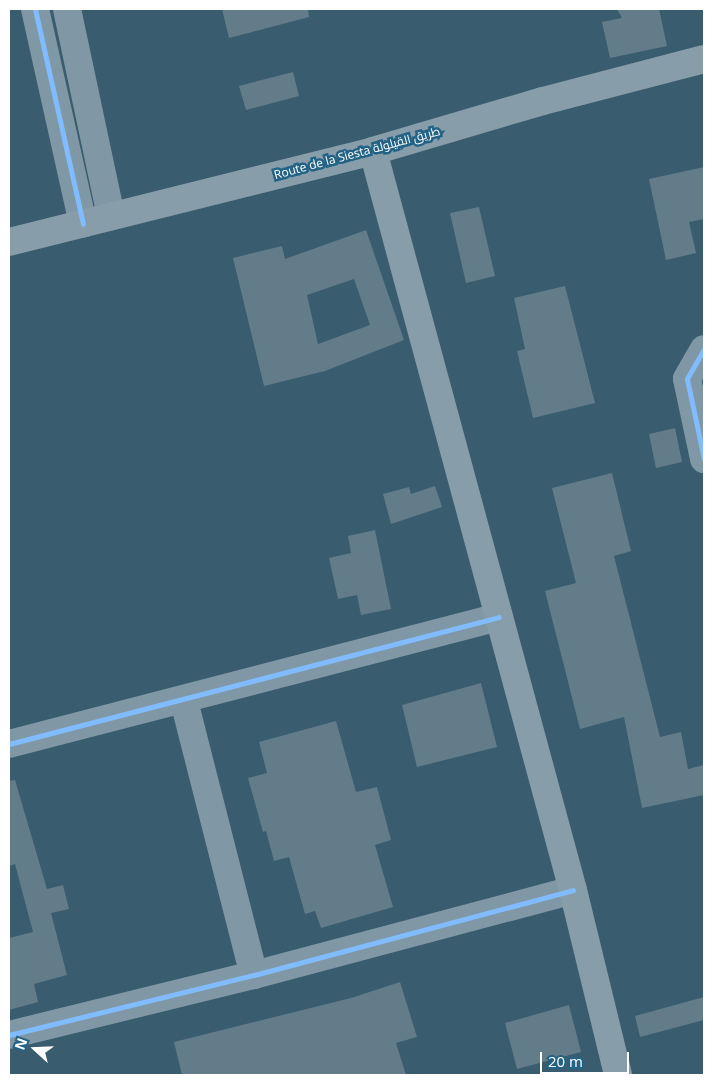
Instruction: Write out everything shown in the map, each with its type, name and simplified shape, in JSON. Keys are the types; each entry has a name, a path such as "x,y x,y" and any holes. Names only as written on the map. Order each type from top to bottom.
{"main road":[{"name":"Route de la Siesta طريق القيلولة","path":"9,242 373,151 543,101 704,59"},
{"path":"373,151 573,890 618,1075"}],"street":[{"path":"35,9 83,224"},
{"path":"68,9 112,216"},
{"path":"704,349 687,380 704,459"},
{"path":"9,744 184,701 499,617"},
{"path":"184,701 254,975"},
{"path":"9,1035 254,975 573,890"}],"building":[{"path":"222,9 308,9 309,17 229,38"},
{"path":"617,9 659,9 667,46 610,58 602,22 622,18"},
{"path":"293,72 299,96 246,110 239,86"},
{"path":"704,167 704,219 689,222 696,253 666,260 649,179"},
{"path":"479,207 495,276 466,283 450,213"},
{"path":"366,230 404,340 325,371 264,386 233,258 282,246 285,259","holes":["354,279 370,325 318,344 307,295"]},
{"path":"565,286 595,403 533,418 517,351 525,349 514,298"},
{"path":"675,428 682,462 656,468 649,434"},
{"path":"612,473 631,551 614,556 660,737 681,732 688,769 704,765 704,795 642,808 624,717 580,729 545,591 576,583 552,488"},
{"path":"435,486 442,507 391,524 383,494 409,487 411,494"},
{"path":"375,530 391,609 361,615 357,595 338,599 329,558 351,553 348,536"},
{"path":"481,683 497,747 417,767 402,705"},
{"path":"336,721 356,792 377,787 391,840 375,845 393,907 321,928 315,911 305,914 289,857 274,861 266,831 263,832 248,778 267,773 259,742"},
{"path":"15,780 47,889 63,885 69,909 51,913 67,975 34,984 38,1002 9,1010 9,938 33,932 15,864 9,866 9,781"},
{"path":"400,982 417,1037 396,1043 406,1075 182,1075 174,1042 351,998"},
{"path":"704,997 704,1020 640,1037 635,1016"},
{"path":"569,1005 581,1052 517,1069 505,1023"}],"cycle path":[{"path":"35,9 83,224"},
{"path":"704,349 687,379 704,459"},
{"path":"9,744 499,617"},
{"path":"9,1035 254,975 573,890"}]}
